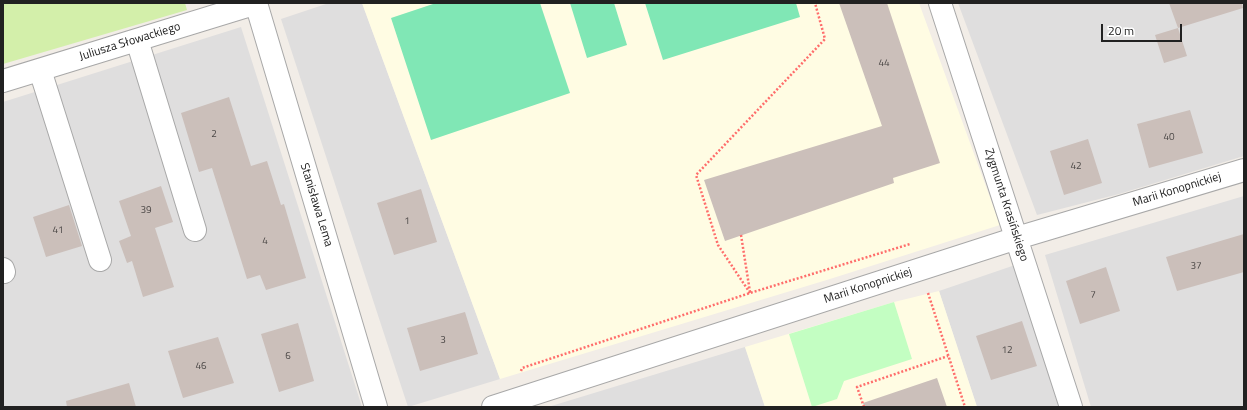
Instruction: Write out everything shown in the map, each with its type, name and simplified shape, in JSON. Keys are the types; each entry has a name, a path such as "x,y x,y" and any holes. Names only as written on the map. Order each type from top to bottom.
{"street":[{"name":"Juliusza Słowackiego","path":"3,81 256,3"},
{"name":"Stanisława Lema","path":"256,3 376,407"},
{"name":"Zygmunta Krasińskiego","path":"940,3 1071,407"},
{"path":"137,40 195,230"},
{"path":"40,70 100,260"},
{"name":"Marii Konopnickiej","path":"493,407 1017,238 1244,170"}],"path":[{"path":"750,292 718,245 696,175 824,38 815,3"},
{"path":"741,235 750,292 758,321"},
{"path":"750,292 912,243"},
{"path":"920,269 965,407"},
{"path":"864,407 857,387 948,356"}],"shaded area":[{"path":"329,3 362,3 500,379 408,407 281,19"},
{"path":"362,3 919,3 1000,225 830,279 500,379"},
{"path":"958,3 1244,3 1244,156 1119,194 1037,215"},
{"path":"241,27 362,407 3,407 3,102"},
{"path":"1244,196 1244,407 1091,407 1045,255"},
{"path":"1021,263 1064,407 977,407 939,291"},
{"path":"939,291 977,407 765,407 745,347 894,302"},
{"path":"745,347 765,407 548,407"}],"green space":[{"path":"3,3 185,3 187,10 3,64"},
{"path":"436,3 540,3 570,93 431,140 391,18"},
{"path":"570,3 614,3 627,45 587,58"},
{"path":"645,3 796,3 800,17 663,60"},
{"path":"894,302 912,359 844,381 837,399 812,407 789,334"}],"building":[{"path":"839,3 887,3 940,163 893,178 894,183 725,241 704,180 882,126"},
{"path":"1169,3 1242,3 1243,8 1178,28"},
{"path":"1178,28 1187,56 1164,63 1155,35"},
{"path":"229,97 251,166 267,161 281,205 284,204 306,278 266,290 260,275 247,279 212,168 199,172 181,113"},
{"path":"1190,110 1203,153 1149,168 1137,124"},
{"path":"1088,139 1102,183 1064,195 1050,151"},
{"path":"161,186 173,222 155,228 174,287 143,297 132,261 127,263 119,241 131,236 119,201"},
{"path":"421,189 437,242 394,255 377,203"},
{"path":"69,205 82,246 46,257 33,217"},
{"path":"1244,234 1244,272 1177,291 1166,257"},
{"path":"1106,267 1120,311 1080,324 1066,281"},
{"path":"465,312 478,354 420,371 407,328"},
{"path":"1022,321 1037,366 991,380 976,336"},
{"path":"298,323 314,381 279,392 261,334"},
{"path":"218,337 234,383 183,398 168,351"},
{"path":"937,378 947,407 864,407 863,403"},
{"path":"129,383 136,407 67,407 66,401"}]}
